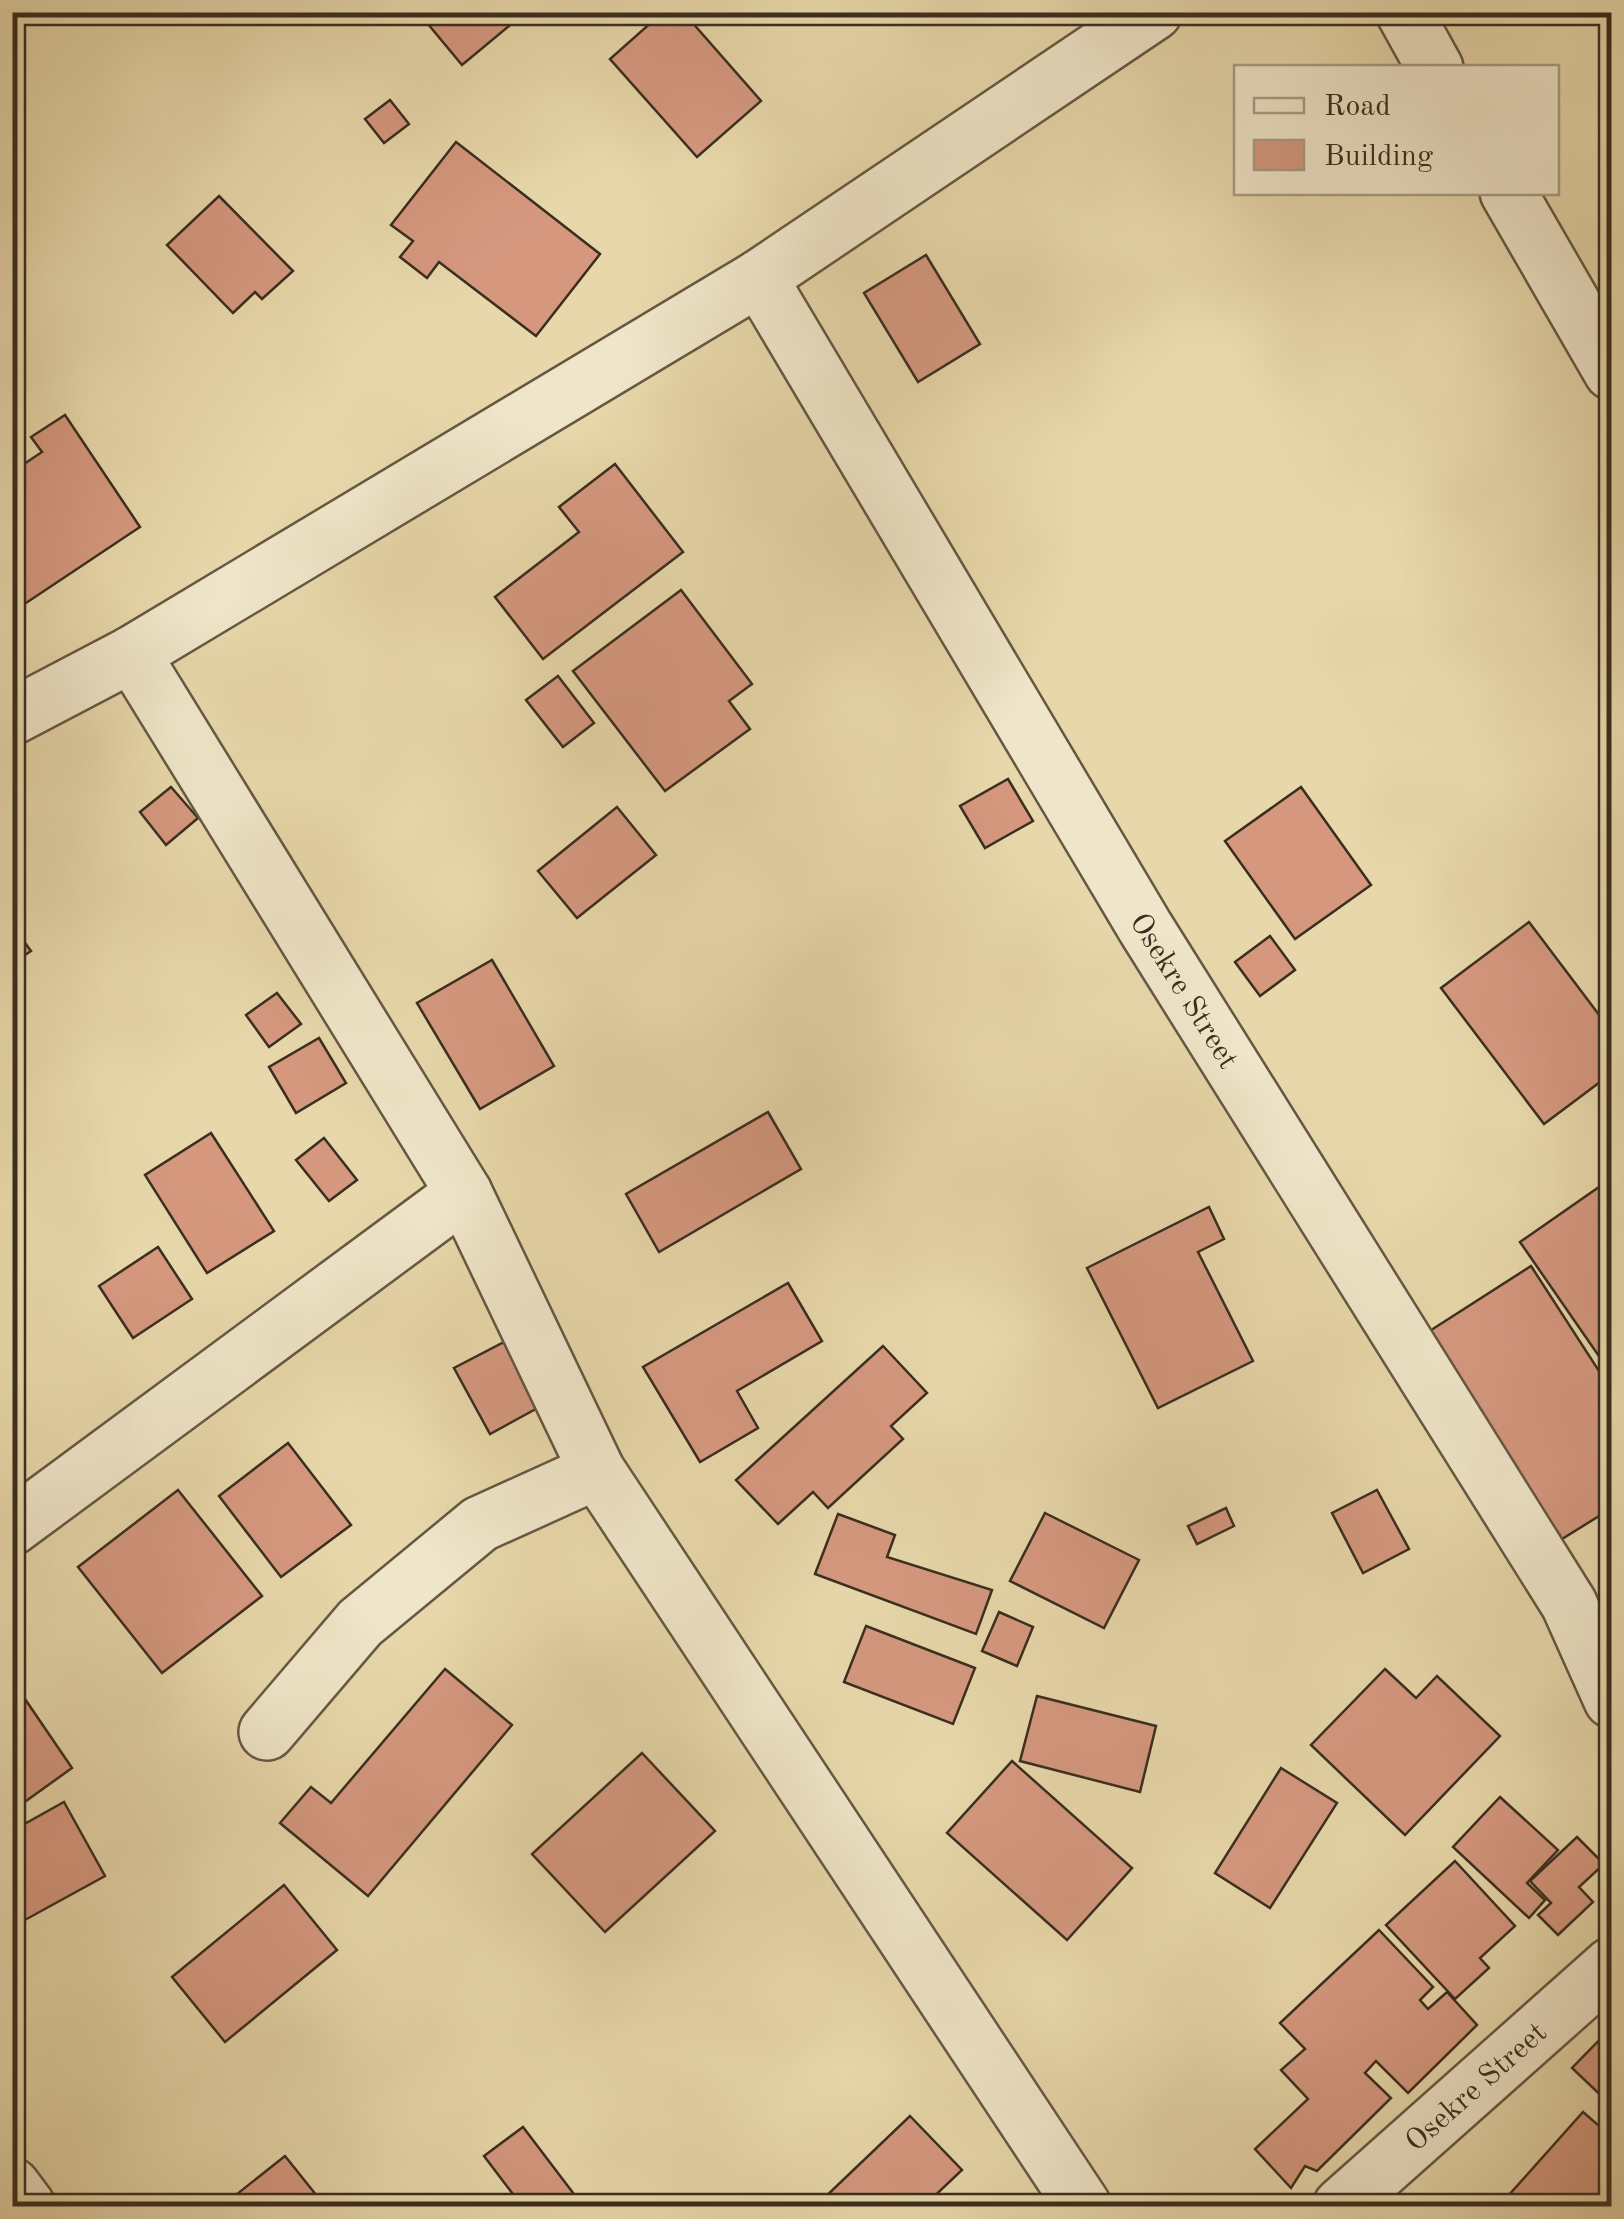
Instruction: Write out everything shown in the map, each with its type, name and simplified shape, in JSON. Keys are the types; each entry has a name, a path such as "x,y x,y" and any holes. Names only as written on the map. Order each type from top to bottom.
{"street":[{"path":"12,717 132,654 760,278 1154,12"},
{"path":"1404,12 1434,65"},
{"path":"1510,195 1612,372"},
{"name":"Osekre Street","path":"760,278 1145,927 1569,1604 1612,1700"},
{"path":"132,654 464,1193 597,1471 1083,2206"},
{"path":"12,1528 464,1193"},
{"path":"266,1732 360,1623 480,1524 597,1471"},
{"name":"Osekre Street","path":"1341,2206 1612,1965"},
{"path":"12,2186 27,2206"}],"building":[{"path":"418,12 507,12 515,21 462,65"},
{"path":"663,12 683,12 761,101 697,157 610,59"},
{"path":"390,100 409,124 384,143 365,119"},
{"path":"456,142 600,254 536,336 439,262 427,278 400,257 413,241 391,225"},
{"path":"219,196 293,271 262,299 255,292 233,313 167,245"},
{"path":"926,255 980,344 918,382 864,293"},
{"path":"65,415 140,527 14,611 12,472 42,452 31,437"},
{"path":"615,464 683,552 543,659 495,597 579,532 559,507"},
{"path":"681,590 752,684 729,701 750,729 665,791 573,671"},
{"path":"558,676 594,723 563,747 526,700"},
{"path":"1008,779 1033,821 985,848 960,806"},
{"path":"171,787 198,818 166,845 140,812"},
{"path":"1301,787 1371,885 1295,939 1225,841"},
{"path":"617,807 656,855 577,918 538,871"},
{"path":"1529,922 1612,1032 1612,1073 1544,1124 1441,988"},
{"path":"12,925 31,951 12,964"},
{"path":"1270,936 1295,970 1260,996 1235,962"},
{"path":"492,960 554,1066 480,1109 417,1003"},
{"path":"277,993 301,1024 269,1047 246,1015"},
{"path":"319,1038 346,1083 296,1113 269,1067"},
{"path":"768,1112 801,1169 659,1252 626,1194"},
{"path":"211,1133 274,1231 207,1273 145,1175"},
{"path":"324,1138 357,1180 329,1201 296,1160"},
{"path":"1612,1178 1612,1375 1520,1242"},
{"path":"1209,1207 1224,1239 1198,1252 1253,1361 1158,1408 1087,1268"},
{"path":"158,1247 192,1299 133,1338 99,1286"},
{"path":"1531,1266 1612,1391 1612,1508 1562,1539 1428,1332"},
{"path":"788,1283 822,1341 737,1391 758,1428 700,1462 643,1367"},
{"path":"508,1340 543,1405 490,1434 454,1368"},
{"path":"883,1346 927,1393 891,1426 903,1439 828,1508 813,1492 778,1524 736,1480"},
{"path":"288,1443 351,1525 281,1577 219,1496"},
{"path":"178,1490 262,1596 162,1673 78,1567"},
{"path":"1377,1490 1409,1549 1363,1573 1332,1513"},
{"path":"1226,1508 1234,1526 1197,1544 1188,1526"},
{"path":"1045,1513 1139,1560 1104,1628 1010,1581"},
{"path":"838,1514 895,1535 887,1557 992,1590 976,1634 815,1574"},
{"path":"999,1612 1033,1627 1017,1666 982,1651"},
{"path":"866,1626 975,1668 953,1724 844,1682"},
{"path":"445,1669 512,1725 368,1896 280,1823 311,1787 331,1803"},
{"path":"1385,1669 1416,1698 1437,1676 1500,1736 1405,1835 1311,1745"},
{"path":"1037,1696 1156,1726 1140,1792 1020,1761"},
{"path":"25,1699 72,1768 12,1811 12,1708"},
{"path":"642,1753 715,1831 605,1932 532,1854"},
{"path":"1012,1761 1132,1868 1067,1940 947,1833"},
{"path":"1281,1768 1337,1803 1270,1908 1215,1873"},
{"path":"1500,1797 1558,1850 1527,1883 1545,1900 1529,1918 1453,1847"},
{"path":"64,1802 105,1876 12,1927 12,1831"},
{"path":"1577,1837 1604,1864 1579,1887 1593,1902 1558,1935 1538,1915 1551,1903 1530,1881"},
{"path":"1455,1861 1515,1926 1480,1958 1489,1968 1455,1999 1386,1925"},
{"path":"284,1885 337,1950 225,2042 172,1977"},
{"path":"1379,1930 1433,1987 1420,2000 1428,2009 1447,1992 1477,2025 1408,2093 1376,2061 1365,2073 1391,2098 1317,2171 1305,2166 1291,2188 1255,2149 1308,2099 1281,2070 1305,2049 1280,2023"},
{"path":"1612,2027 1612,2106 1572,2068"},
{"path":"1583,2112 1612,2137 1612,2179 1587,2206 1499,2206"},
{"path":"910,2116 962,2170 924,2206 830,2206 823,2199"},
{"path":"523,2127 583,2206 522,2206 484,2156"},
{"path":"285,2156 325,2206 222,2206"}]}
